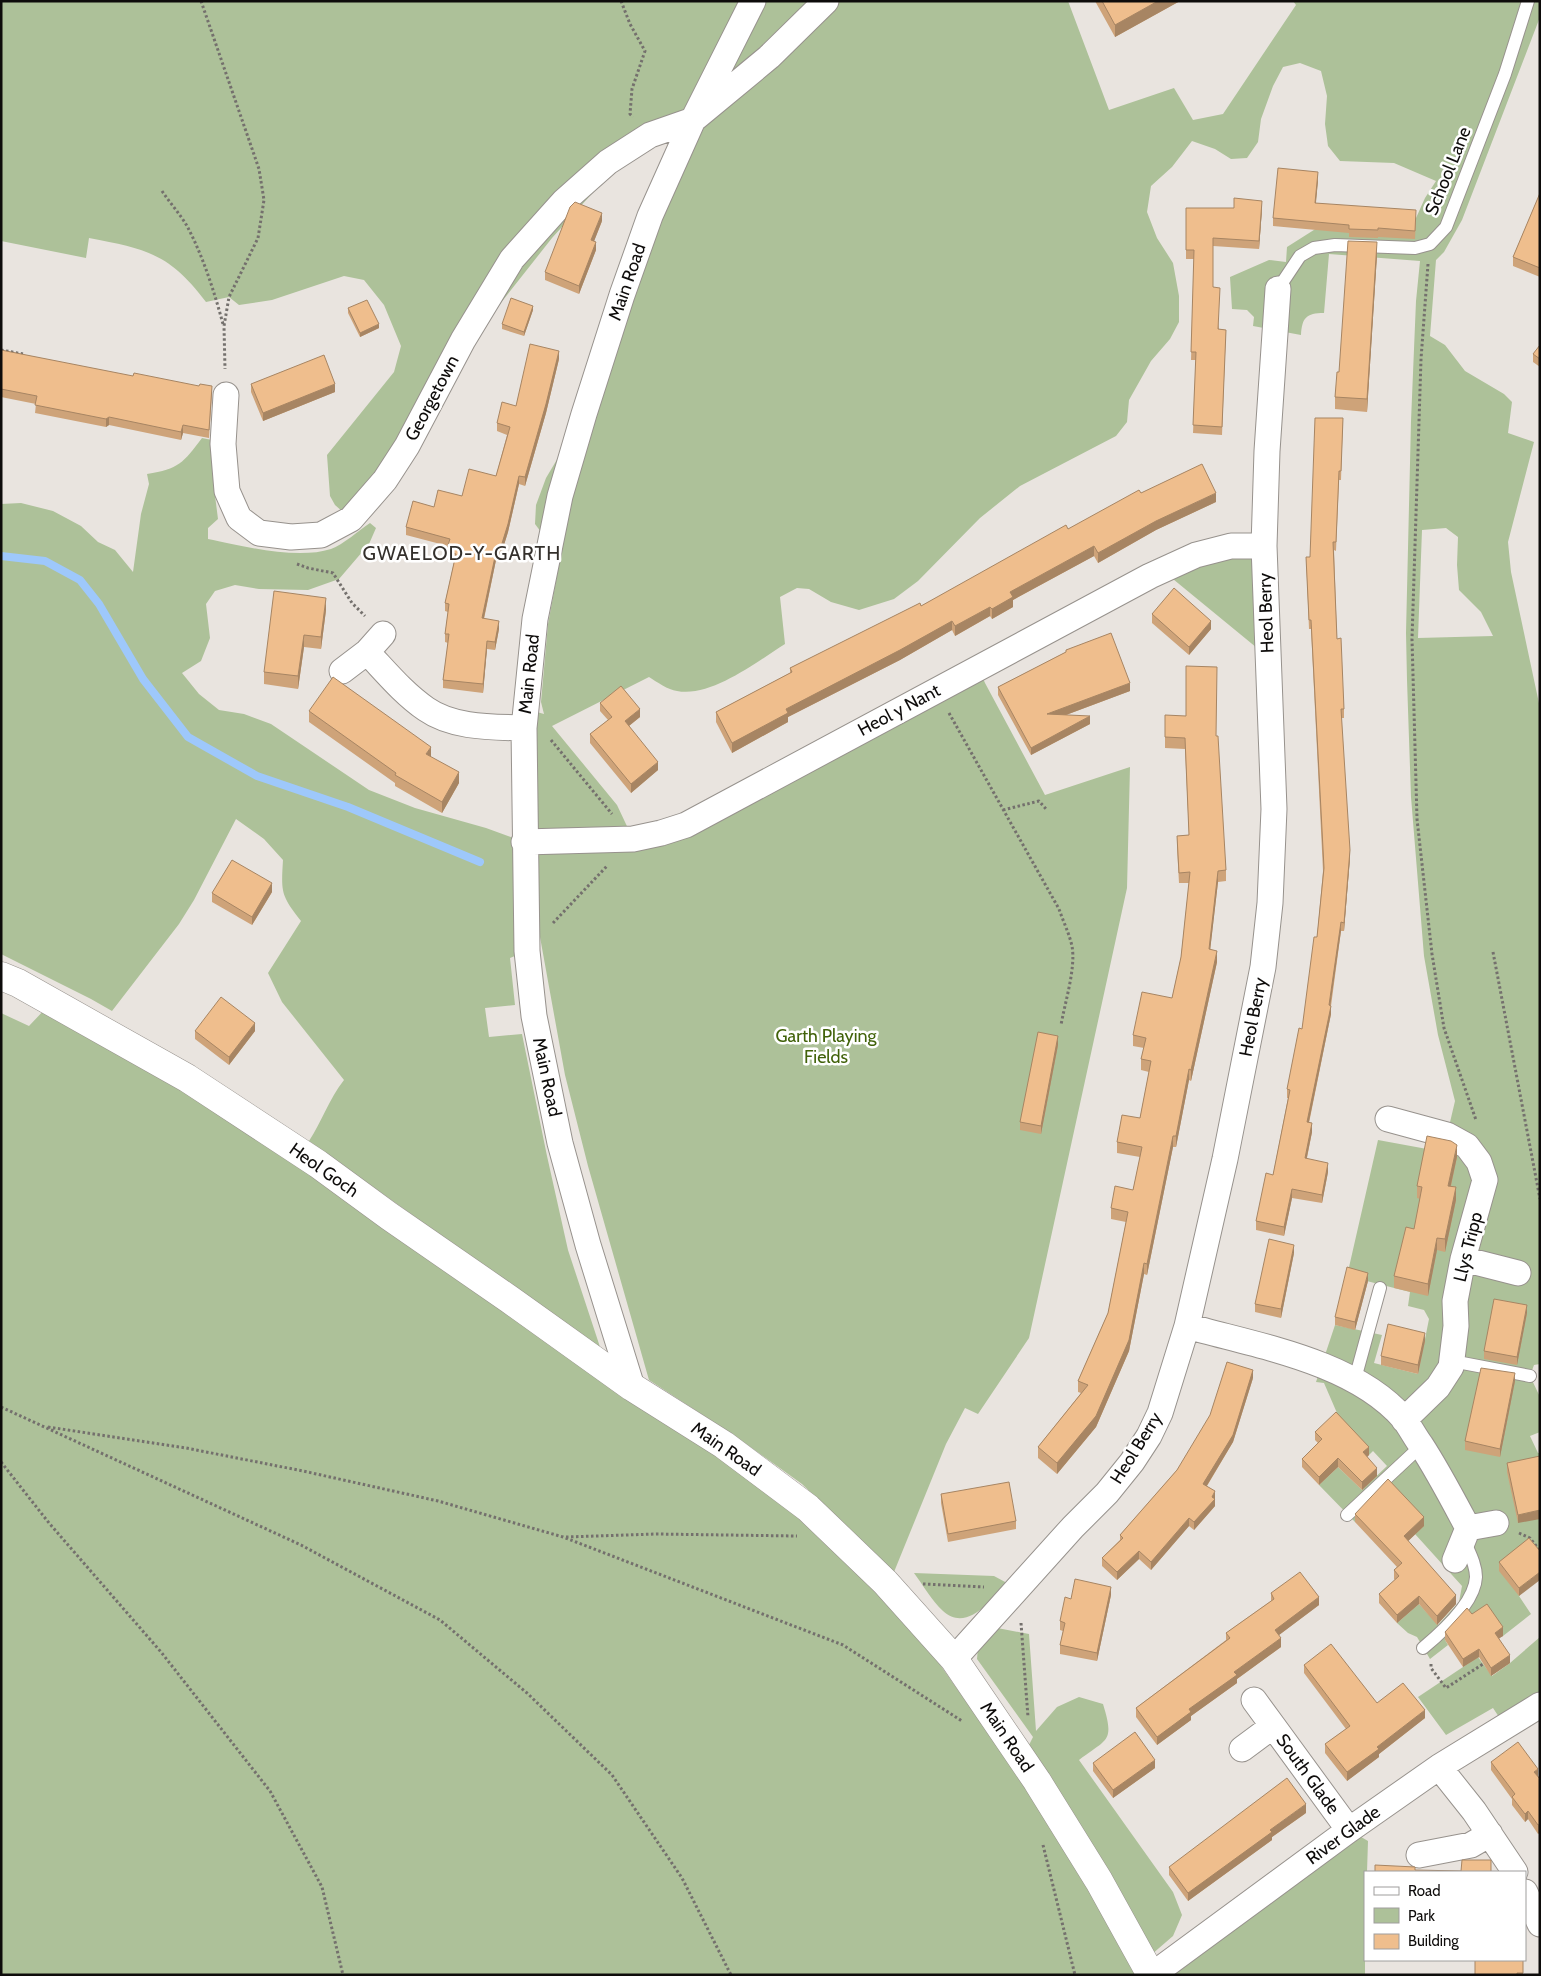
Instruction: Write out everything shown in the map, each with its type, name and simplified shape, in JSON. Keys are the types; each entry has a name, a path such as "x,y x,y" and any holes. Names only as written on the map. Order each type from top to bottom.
{"street":[{"name":"Main Road","path":"753,1 693,120 650,216 613,323 560,496 535,619 524,728 524,842 527,951 534,1016 563,1152 588,1244 632,1387 724,1445 808,1508 885,1582 954,1659 1037,1781 1152,1975"},
{"path":"693,120 769,57 826,1"},
{"name":"Georgetown","path":"226,395 223,444 227,492 239,518 259,533 291,537 321,535 351,520 385,480 407,446 463,340 512,259 564,201 608,162 650,135 693,120"},
{"name":"Heol Berry","path":"954,1659 1107,1493 1132,1462 1149,1436 1160,1413 1187,1326 1225,1159 1264,967 1274,809 1264,546 1267,451 1278,289"},
{"name":"Heol y Nant","path":"524,842 632,839 686,825 1150,576 1196,555 1231,546 1264,546"},
{"path":"342,671 375,643 404,692 427,710 459,722 484,726 524,728"},
{"name":"Heol Goch","path":"1,976 18,983 187,1078 318,1164 632,1387"},
{"path":"1388,1119 1447,1135 1468,1146"},
{"name":"Llys Tripp","path":"1404,1420 1438,1387 1451,1367 1456,1326 1455,1301 1462,1259 1485,1180 1480,1162 1468,1146"},
{"path":"1462,1259 1518,1273"},
{"path":"1187,1326 1301,1358 1355,1379 1385,1401 1404,1420 1430,1458 1462,1542 1496,1523"},
{"path":"1254,1700 1273,1726"},
{"name":"River Glade","path":"1152,1975 1349,1830 1439,1767 1540,1705"},
{"name":"South Glade","path":"1242,1749 1273,1726 1349,1830"},
{"path":"1439,1767 1474,1811 1514,1871"},
{"path":"1419,1855 1471,1845 1490,1834"},
{"path":"1526,1894 1540,1924"}],"lane":[{"name":"School Lane","path":"1430,244 1446,226 1504,74 1528,1"},
{"path":"1278,289 1300,256 1314,248 1335,245 1415,248 1430,244"},
{"path":"1355,1379 1380,1288"},
{"path":"1452,1361 1530,1376"},
{"path":"1347,1515 1421,1446"},
{"path":"1423,1648 1446,1629 1461,1610 1473,1590 1476,1578 1474,1564 1462,1542"}],"path":[{"path":"201,1 259,169 264,200 258,238 230,297 224,326 226,395"},
{"path":"621,1 630,24 645,51 632,89 630,114 650,135"},
{"path":"162,191 186,226 195,244 217,300 224,326"},
{"path":"1430,244 1421,360 1412,639 1417,819 1432,954 1444,1028 1476,1120 1468,1146"},
{"path":"1,350 23,354"},
{"path":"292,562 308,568 333,572 375,643"},
{"path":"936,690 1058,908 1072,947 1072,964 1061,1025"},
{"path":"1003,810 1039,801 1046,808"},
{"path":"1493,952 1540,1199"},
{"path":"1,1407 301,1545 440,1620 527,1693 612,1775 682,1878 731,1975"},
{"path":"48,1428 186,1448 303,1471 438,1502 563,1538 843,1645 965,1723"},
{"path":"1,1462 49,1522 161,1652 270,1791 322,1888 343,1975"},
{"path":"563,1538 657,1534 838,1536"},
{"path":"1423,1648 1430,1659 1431,1668 1446,1688 1483,1664"},
{"path":"1042,1843 1074,1975"}],"green space":[{"name":"Garth Playing Fields","path":"1,1 1068,1 1109,110 1174,88 1193,120 1223,114 1296,5 1293,1 1540,1 1540,17 1462,220 1444,252 1436,260 1430,336 1445,345 1465,371 1504,394 1512,402 1508,433 1534,442 1508,542 1511,572 1540,708 1540,1364 1534,1365 1530,1376 1540,1397 1540,1432 1530,1436 1538,1453 1540,1453 1540,1560 1519,1596 1531,1614 1503,1636 1445,1640 1448,1645 1430,1659 1417,1637 1408,1633 1397,1623 1419,1604 1438,1625 1459,1602 1462,1586 1415,1534 1355,1522 1319,1485 1338,1467 1362,1490 1387,1466 1373,1451 1369,1455 1336,1421 1337,1413 1324,1383 1316,1382 1335,1325 1382,1335 1374,1363 1418,1374 1429,1319 1424,1310 1408,1306 1410,1292 1347,1276 1378,1140 1427,1149 1447,1135 1455,1101 1438,1035 1424,956 1411,797 1406,633 1411,421 1416,301 1420,261 1329,254 1324,313 1309,315 1302,324 1301,335 1253,326 1254,317 1247,310 1232,309 1230,277 1269,260 1286,262 1287,247 1317,228 1416,218 1425,198 1436,181 1394,163 1340,161 1328,146 1325,124 1327,96 1321,71 1300,63 1283,67 1273,86 1261,119 1258,142 1247,158 1231,159 1215,149 1192,141 1172,167 1151,186 1147,212 1157,238 1173,263 1179,296 1179,322 1170,339 1151,361 1129,400 1127,422 1116,436 1020,486 980,518 918,581 894,599 859,610 831,602 809,589 797,588 780,597 785,644 734,676 719,684 690,692 670,689 649,677 552,726 617,805 633,839 978,667 1045,795 1130,767 1127,888 1029,1338 978,1414 965,1408 946,1444 894,1572 802,1484 735,1436 649,1380 588,1166 565,1075 540,937 527,951 510,958 515,1005 485,1008 489,1037 522,1034 568,1250 601,1350 309,1141 344,1080 282,1002 268,973 301,921 289,905 284,893 282,880 283,860 264,839 236,819 194,900 179,924 112,1011 1,954 1,504 21,503 53,511 81,526 98,542 115,550 133,572 141,514 149,484 147,474 166,470 179,464 202,438 212,440 213,480 218,519 208,528 208,539 270,551 302,553 317,552 336,547 370,523 376,528 369,544 339,579 308,590 259,589 235,585 215,591 206,604 210,638 201,661 182,673 199,694 219,710 244,714 271,724 369,790 415,808 486,828 524,842 526,709 544,714 541,702 548,624 559,565 550,544 535,524 536,505 546,478 584,414 693,121 650,144 606,178 552,238 500,304 479,323 351,519 335,505 330,496 327,455 394,372 401,346 384,305 364,280 344,276 272,300 239,305 229,297 206,302 193,286 168,263 141,250 89,238 86,258 1,241","holes":["1446,528 1458,537 1457,565 1459,590 1481,612 1493,636 1418,638 1422,530"]},
{"path":"1264,546 1268,657 1162,570"},
{"path":"47,1007 150,1061 759,1476 894,1599 1080,1864 1148,1975 1,1975 1,1013 29,1026"},
{"path":"914,1573 994,1576 1007,1583 986,1605 970,1616 961,1618 952,1617 943,1611 931,1598"},
{"path":"992,1627 1029,1634 1036,1731 1057,1707 1079,1697 1103,1704 1108,1726 1106,1738 1079,1760 1173,1892 1182,1915 1173,1936 1144,1961 1022,1759 1033,1737 977,1659 978,1647"},
{"path":"1540,1637 1540,1705 1505,1726 1493,1708 1446,1735 1418,1697 1478,1657 1492,1676"},
{"path":"1349,1830 1368,1841 1367,1871 1364,1871 1365,1975 1152,1975"}],"building":[{"path":"1102,1 1158,1 1115,25"},
{"path":"1278,168 1318,172 1315,203 1416,210 1415,231 1378,228 1378,230 1349,229 1349,225 1273,218"},
{"path":"1540,193 1540,268 1513,257"},
{"path":"1234,198 1262,201 1259,241 1213,238 1213,287 1220,288 1218,329 1226,330 1222,427 1193,425 1196,352 1191,352 1194,250 1186,250 1186,208 1234,208"},
{"path":"575,202 602,213 591,240 596,242 579,286 545,272 570,207"},
{"path":"1348,241 1377,242 1367,399 1335,397 1337,372 1339,372"},
{"path":"511,298 533,306 524,332 502,324"},
{"path":"367,300 379,324 360,333 348,308"},
{"path":"530,344 559,351 525,477 519,476 508,524 499,553 496,552 482,618 499,621 495,642 487,641 483,684 443,680 449,634 445,634 449,604 445,603 456,554 446,551 450,539 406,527 413,501 434,507 438,490 462,496 469,469 496,476 510,427 497,423 502,402 516,406"},
{"path":"1540,345 1540,359 1533,354"},
{"path":"1,350 133,376 134,373 199,386 200,384 212,386 209,430 183,425 181,432 109,417 106,419 35,405 37,396 1,389"},
{"path":"324,355 335,384 263,413 251,384"},
{"path":"1315,418 1343,418 1336,542 1333,542 1337,639 1341,638 1344,709 1341,709 1350,850 1344,923 1341,922 1329,1005 1331,1006 1307,1122 1312,1123 1305,1158 1328,1163 1322,1195 1292,1189 1284,1227 1256,1221 1266,1173 1273,1175 1290,1090 1287,1089 1299,1028 1302,1029 1314,937 1317,937 1324,868 1306,557 1310,557"},
{"path":"1202,464 1216,493 1156,521 1098,553 1094,546 1010,592 1013,597 992,609 990,607 955,626 952,621 786,709 788,713 732,743 716,712 792,672 790,668 920,603 921,606 1066,525 1068,529 1139,490 1141,493"},
{"path":"1174,588 1211,621 1189,647 1152,614"},
{"path":"274,591 326,598 321,637 304,635 298,676 264,672"},
{"path":"1111,633 1130,683 1047,714 1090,716 1031,748 998,687 1066,652 1066,650"},
{"path":"1186,666 1217,667 1216,736 1218,736 1226,870 1218,871 1209,949 1217,951 1191,1070 1189,1069 1176,1136 1173,1136 1147,1264 1144,1263 1129,1340 1096,1416 1057,1463 1038,1447 1088,1385 1078,1381 1108,1313 1128,1212 1111,1208 1115,1186 1133,1190 1142,1147 1117,1142 1122,1115 1140,1118 1151,1061 1141,1059 1146,1038 1133,1035 1142,992 1172,998 1181,957 1190,872 1179,873 1177,836 1189,835 1185,738 1165,737 1165,715 1186,716"},
{"path":"333,677 431,747 426,754 459,772 442,802 395,775 396,773 309,711"},
{"path":"621,686 640,709 625,721 658,762 631,784 590,734 612,717 600,703"},
{"path":"232,860 272,883 252,917 212,893"},
{"path":"221,997 255,1023 229,1057 195,1031"},
{"path":"1038,1032 1058,1036 1041,1126 1020,1122"},
{"path":"1427,1136 1451,1141 1457,1145 1448,1186 1456,1187 1445,1239 1437,1238 1428,1284 1394,1276 1406,1227 1414,1229 1422,1187 1417,1186"},
{"path":"1269,1239 1294,1245 1281,1309 1255,1304"},
{"path":"1347,1267 1368,1273 1355,1322 1335,1317"},
{"path":"1494,1299 1527,1305 1517,1357 1484,1351"},
{"path":"1388,1324 1425,1333 1418,1365 1381,1356"},
{"path":"1227,1362 1253,1370 1233,1435 1203,1484 1215,1491 1212,1497 1215,1499 1194,1522 1189,1518 1151,1562 1139,1551 1117,1572 1102,1558 1123,1538 1120,1535 1177,1470 1210,1415"},
{"path":"1481,1368 1515,1373 1500,1449 1465,1441"},
{"path":"1336,1412 1369,1447 1363,1452 1377,1468 1362,1482 1338,1458 1319,1477 1302,1459 1322,1439 1315,1432"},
{"path":"1540,1456 1540,1510 1518,1515 1507,1463"},
{"path":"1388,1479 1424,1517 1404,1536 1456,1595 1437,1616 1419,1596 1397,1615 1379,1594 1399,1576 1394,1570 1402,1563 1355,1514"},
{"path":"1009,1482 1016,1521 948,1534 941,1494"},
{"path":"1529,1538 1540,1551 1540,1572 1519,1588 1499,1562"},
{"path":"1300,1572 1319,1597 1275,1630 1281,1638 1234,1672 1237,1675 1189,1709 1191,1712 1157,1737 1136,1708 1230,1638 1226,1633 1274,1599 1271,1593"},
{"path":"1075,1579 1111,1587 1097,1653 1060,1645 1065,1623 1060,1621 1065,1597 1071,1599"},
{"path":"1487,1604 1503,1627 1495,1633 1510,1655 1491,1668 1479,1649 1463,1659 1445,1632 1467,1608 1472,1614"},
{"path":"1331,1644 1377,1703 1403,1683 1425,1710 1377,1747 1379,1749 1347,1772 1325,1744 1350,1726 1304,1665"},
{"path":"1135,1732 1155,1760 1113,1790 1093,1763"},
{"path":"1518,1742 1538,1769 1534,1772 1540,1779 1540,1824 1538,1825 1528,1811 1525,1814 1512,1797 1515,1794 1491,1762"},
{"path":"1287,1778 1306,1804 1270,1830 1272,1832 1188,1893 1169,1867"},
{"path":"1462,1860 1491,1860 1491,1871 1461,1871"},
{"path":"1375,1865 1415,1867 1415,1870 1461,1871 1375,1871"},
{"path":"1475,1961 1523,1961 1523,1973 1517,1973 1517,1975 1475,1975"}],"waterway":[{"path":"1,556 45,561 80,580 99,604 143,679 188,737 257,776 348,807 480,862"}],"district":[{"name":"GWAELOD-Y-GARTH","path":"462,553"}]}
